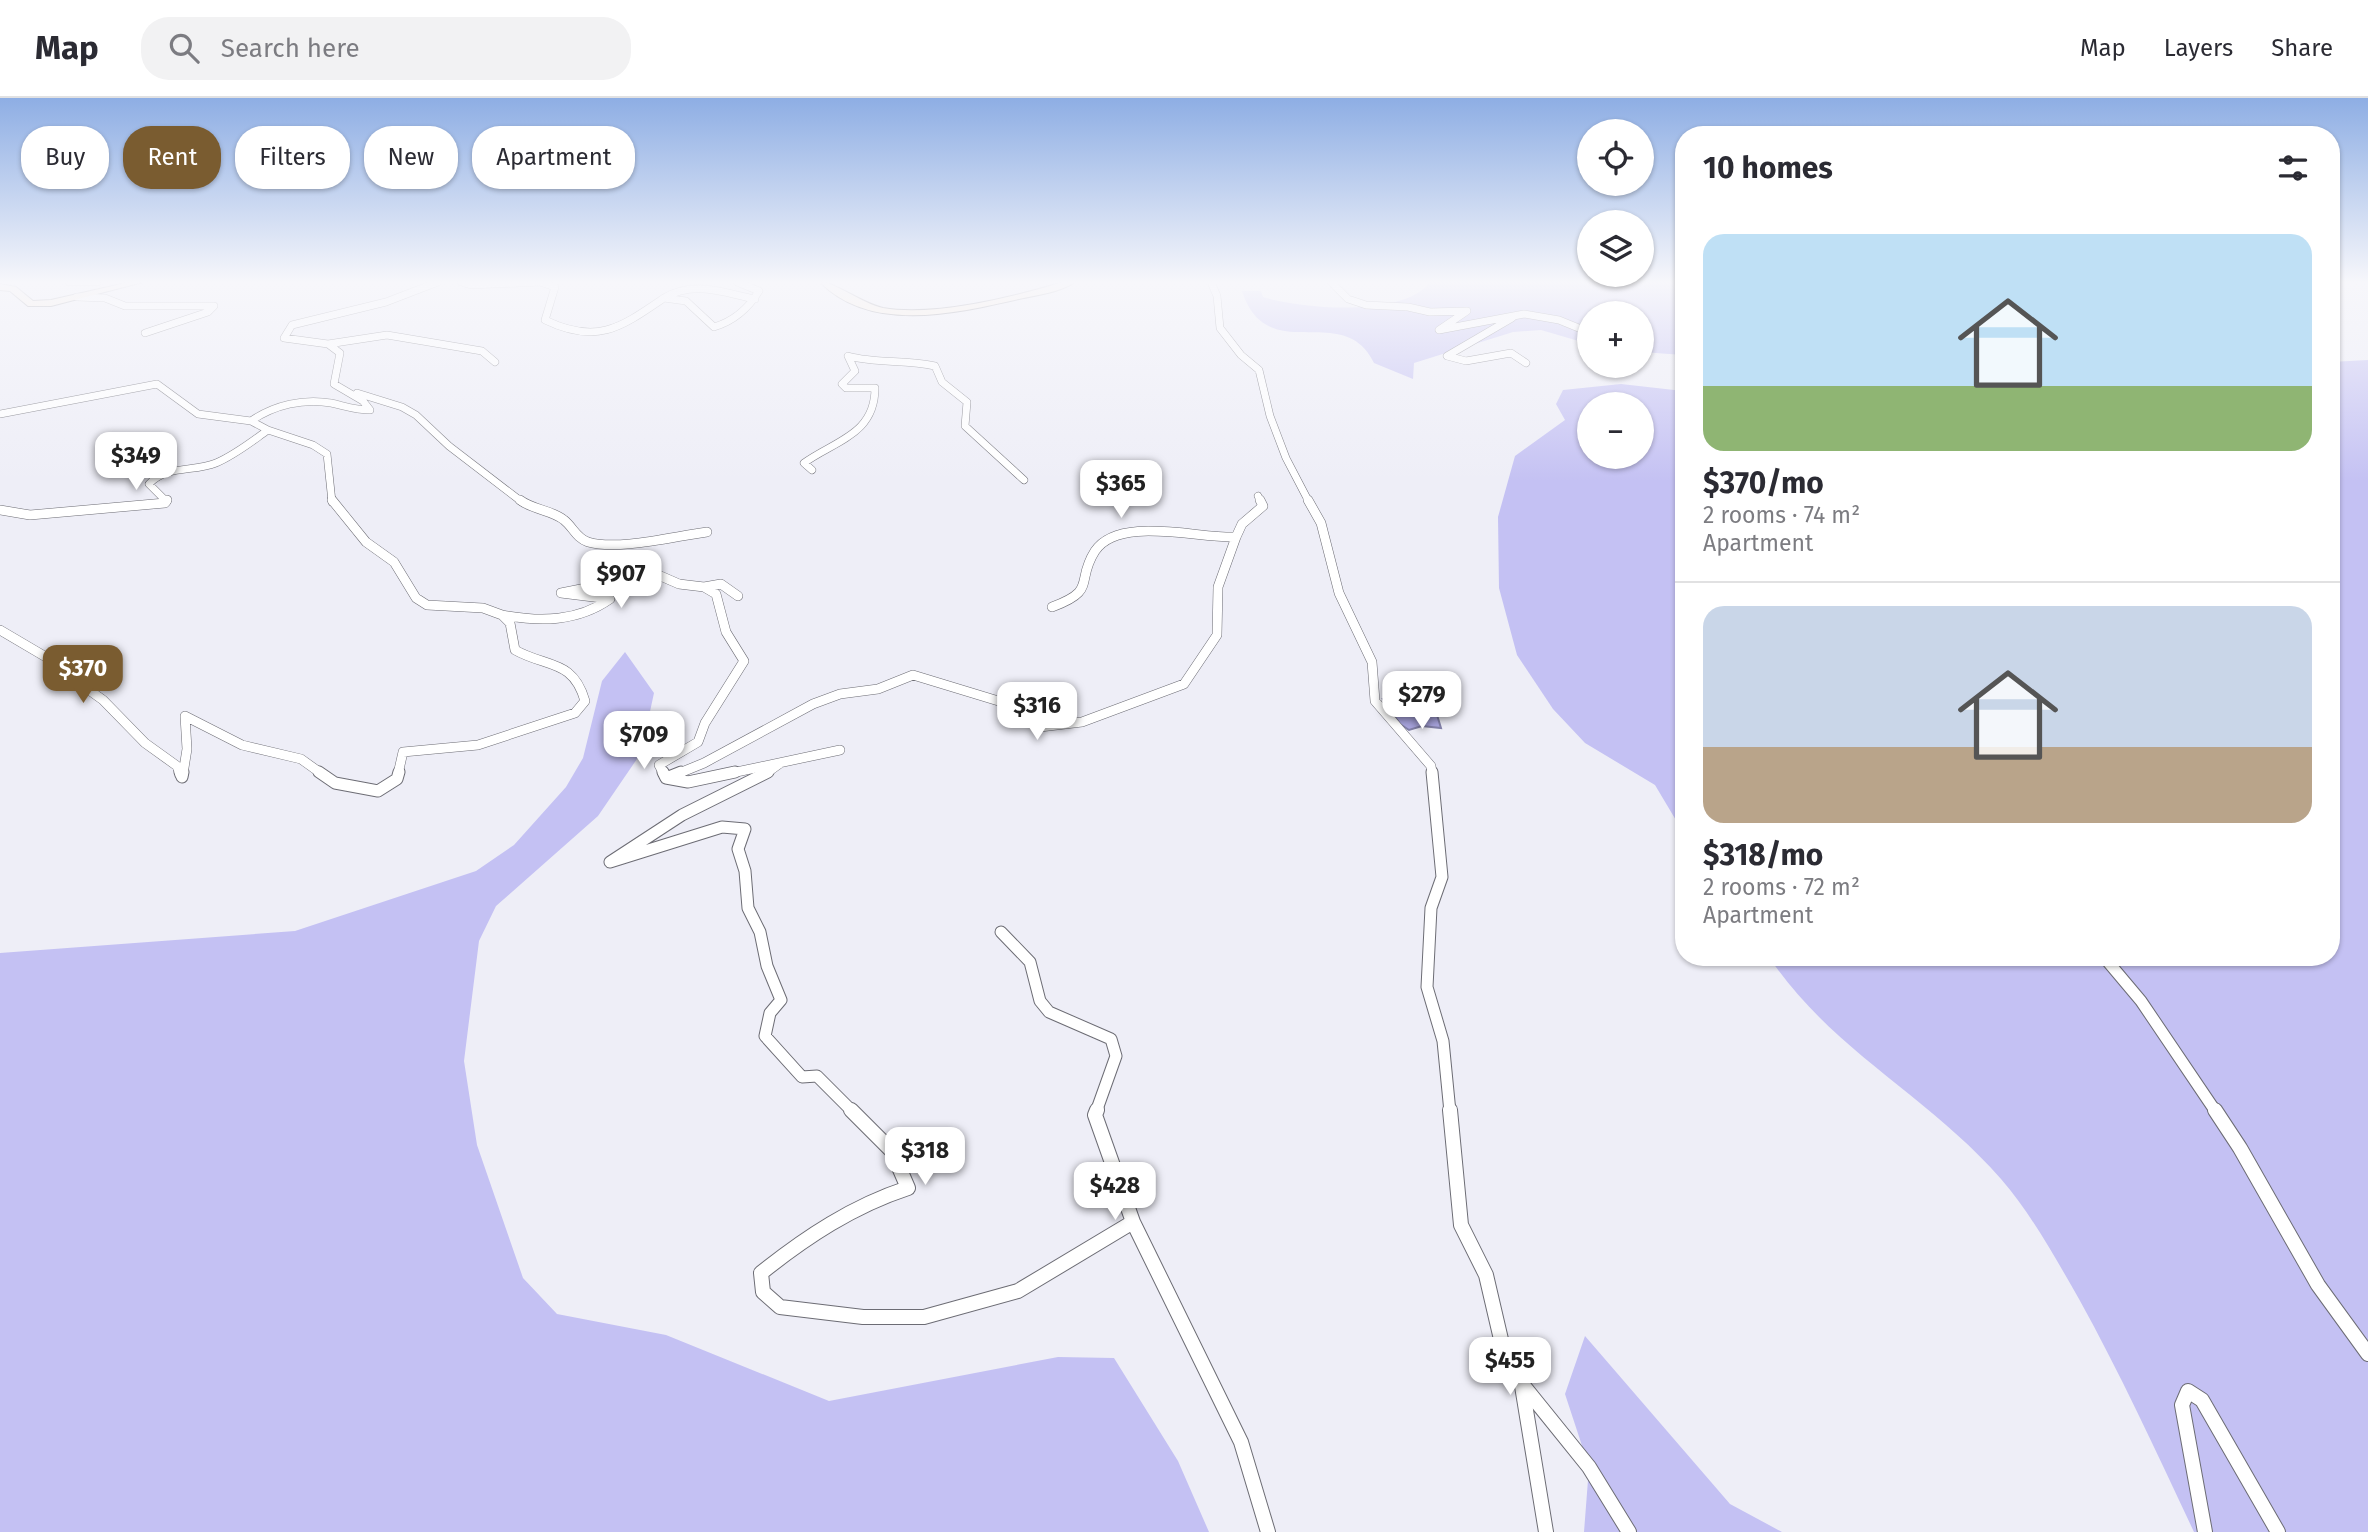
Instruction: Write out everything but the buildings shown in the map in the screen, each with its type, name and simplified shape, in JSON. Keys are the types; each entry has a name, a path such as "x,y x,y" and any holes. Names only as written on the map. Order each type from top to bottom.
{"street":[{"path":"251,421 267,411 297,403 330,403 354,410 370,410 363,401 334,384 340,353 335,349"},
{"path":"474,349 482,351 495,362"},
{"path":"1236,349 1259,370 1270,415 1286,458 1321,523 1339,593 1372,662 1375,701 1431,766 1442,877 1431,908 1427,987 1443,1041 1461,1225 1486,1275 1503,1348 1522,1384 1589,1467 1629,1532"},
{"path":"1459,349 1447,356 1466,361 1511,353 1525,363"},
{"path":"812,470 804,463 853,438 876,399 875,388 846,388 842,384 855,371 848,356 857,356 874,362 909,360 935,366 943,383 966,397 971,409 965,426 1024,480"},
{"path":"0,414 157,384 198,414 251,421 313,446 327,454 332,502 366,542 394,562 416,598 427,605 483,608 534,621 578,615 600,607 610,599 600,594 577,597 561,593 624,578 656,575 679,584 704,587 722,584 738,596"},
{"path":"343,391 402,407 416,415 449,446 531,508 564,519 576,535 587,542 616,544 707,532"},
{"path":"0,510 30,515 165,503 168,501 149,484 153,479 168,472 214,464 268,430"},
{"path":"666,778 705,763 813,704 840,694 878,689 913,675 1005,702 1040,727 1082,722 1184,684 1217,635 1218,587 1242,524 1263,506 1258,496"},
{"path":"1052,607 1077,597 1088,577 1092,555 1100,545 1114,538 1134,531 1216,540 1236,537"},
{"path":"666,778 659,765 698,742 705,723 744,661 726,632 716,594 704,587"},
{"path":"0,630 51,660 72,666 82,685 103,700 145,743 177,766 182,777 187,749 185,716 242,745 302,759 335,783 378,791 397,779 403,752 478,745 575,713 585,701 582,686 573,675 556,664 515,650 510,623 502,615"},
{"path":"666,778 688,782 840,750"},
{"path":"779,764 767,774 734,787 664,822 610,862 722,827 745,829 738,849 745,871 748,908 760,932 767,966 781,1000 770,1013 765,1036 802,1077 817,1076 892,1151 908,1188 882,1195 790,1250 761,1273 763,1292 780,1307 863,1317 924,1317 1018,1291 1133,1222"},
{"path":"1001,932 1030,962 1040,1001 1049,1012 1111,1039 1116,1056 1095,1115 1133,1222 1241,1442 1268,1532"},
{"path":"2111,966 2141,1002 2240,1148 2318,1285 2368,1354"},
{"path":"1522,1384 1546,1532"},
{"path":"2205,1532 2182,1405 2188,1391 2202,1401 2278,1532"}],"shaded area":[{"path":"1364,349 1459,349 1414,363 1413,379 1374,363"},
{"path":"1654,349 1675,349 1675,354 1654,353"},
{"path":"2368,360 2368,1532 2194,1532 2079,1299 2023,1207 1973,1149 1821,1019 1776,966 2340,966 2340,362"},
{"path":"1621,384 1675,390 1675,819 1655,785 1585,743 1553,709 1517,655 1499,588 1498,517 1515,456 1565,420 1556,404 1563,390"},
{"path":"625,652 654,693 641,753 598,816 496,906 479,941 464,1061 477,1145 523,1278 557,1314 666,1335 829,1401 1058,1357 1114,1358 1178,1461 1209,1532 0,1532 0,953 295,931 476,871 514,845 566,787 583,758 602,681"},
{"path":"1430,692 1441,728 1422,726 1409,730 1400,724 1383,699"},
{"path":"1585,1336 1730,1504 1782,1532 1584,1532 1589,1467 1565,1394"}]}
